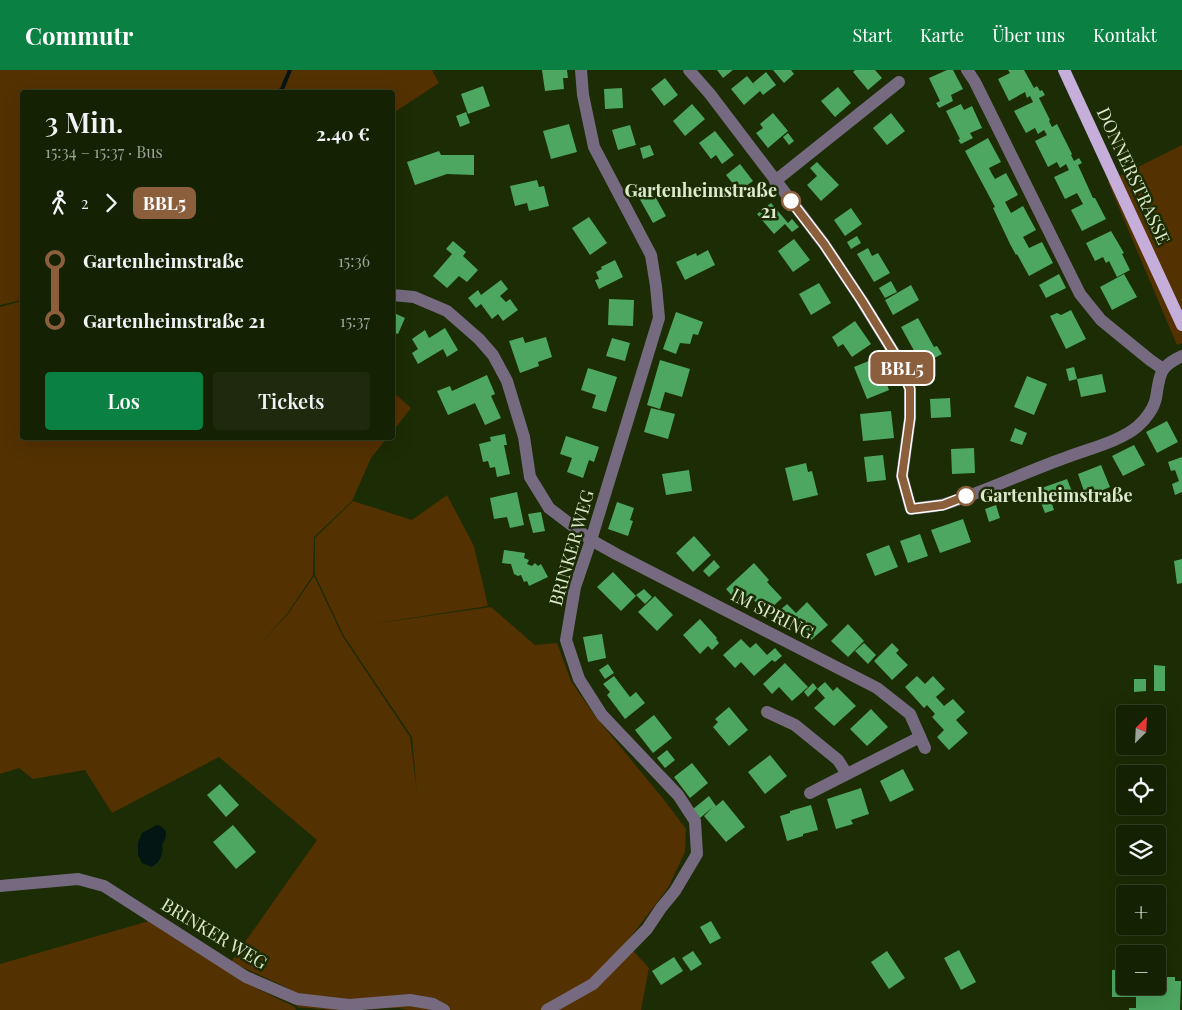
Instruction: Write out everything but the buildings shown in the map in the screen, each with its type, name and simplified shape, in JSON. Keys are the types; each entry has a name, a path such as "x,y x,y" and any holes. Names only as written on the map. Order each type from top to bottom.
{"main road":[{"name":"DONNERSTRASSE","path":"1064,70 1182,325"}],"street":[{"name":"BRINKER WEG","path":"547,1010 593,984 647,929 661,908 675,892 697,854 695,821 678,794 602,715 579,679 566,640 575,587 659,318 651,255 594,146 583,95 581,70"},
{"path":"689,70 710,94 824,244 899,361 910,389 910,418 902,476 911,509 943,505 1107,443 1137,427 1153,407 1157,384 1163,369 1171,361 1182,356"},
{"path":"967,70 1080,294 1101,320 1163,369"},
{"path":"775,180 899,82"},
{"name":"IM SPRING","path":"395,295 414,298 447,310 479,339 492,354 510,390 524,437 530,477 549,508 591,540 877,688 910,714 923,742 847,774 810,793"},
{"path":"767,712 795,725 838,760 847,774"},
{"name":"BRINKER WEG","path":"0,886 78,879 104,886 246,977 298,999 349,1005 410,1000 433,1004 444,1010"}],"shaded area":[{"path":"0,70 432,70 439,83 395,112 395,90 20,90 20,300 0,305"},
{"path":"1182,145 1182,343 1177,345 1108,182"},
{"path":"20,302 20,440 385,440 371,458 352,501 314,537 313,575 287,614 258,646 288,614 314,576 343,637 410,737 417,792 412,737 344,636 315,575 315,538 353,501 412,520 447,495 474,546 488,606 372,624 491,607 535,645 557,643 571,681 595,716 686,829 685,852 668,888 626,943 649,968 641,1010 407,1010 398,1008 330,1010 297,1007 290,989 231,962 317,840 219,757 112,813 85,770 33,779 19,768 0,774 0,307"},
{"path":"395,394 411,408 395,428"},
{"path":"157,825 165,830 166,836 162,845 161,858 152,867 142,863 138,855 138,843 142,833"},
{"path":"149,921 242,981 295,1007 296,1010 0,1010 0,964"}],"waterway":[{"path":"281,90 290,70"}],"bus line":[{"name":"BBL5","path":"791,201 824,244 862,301 899,361 910,389 910,418 902,476 911,509 943,505 966,496"}],"place":[{"name":"Gartenheimstraße 21","path":"791,201"},
{"name":"Gartenheimstraße","path":"966,496"}]}
